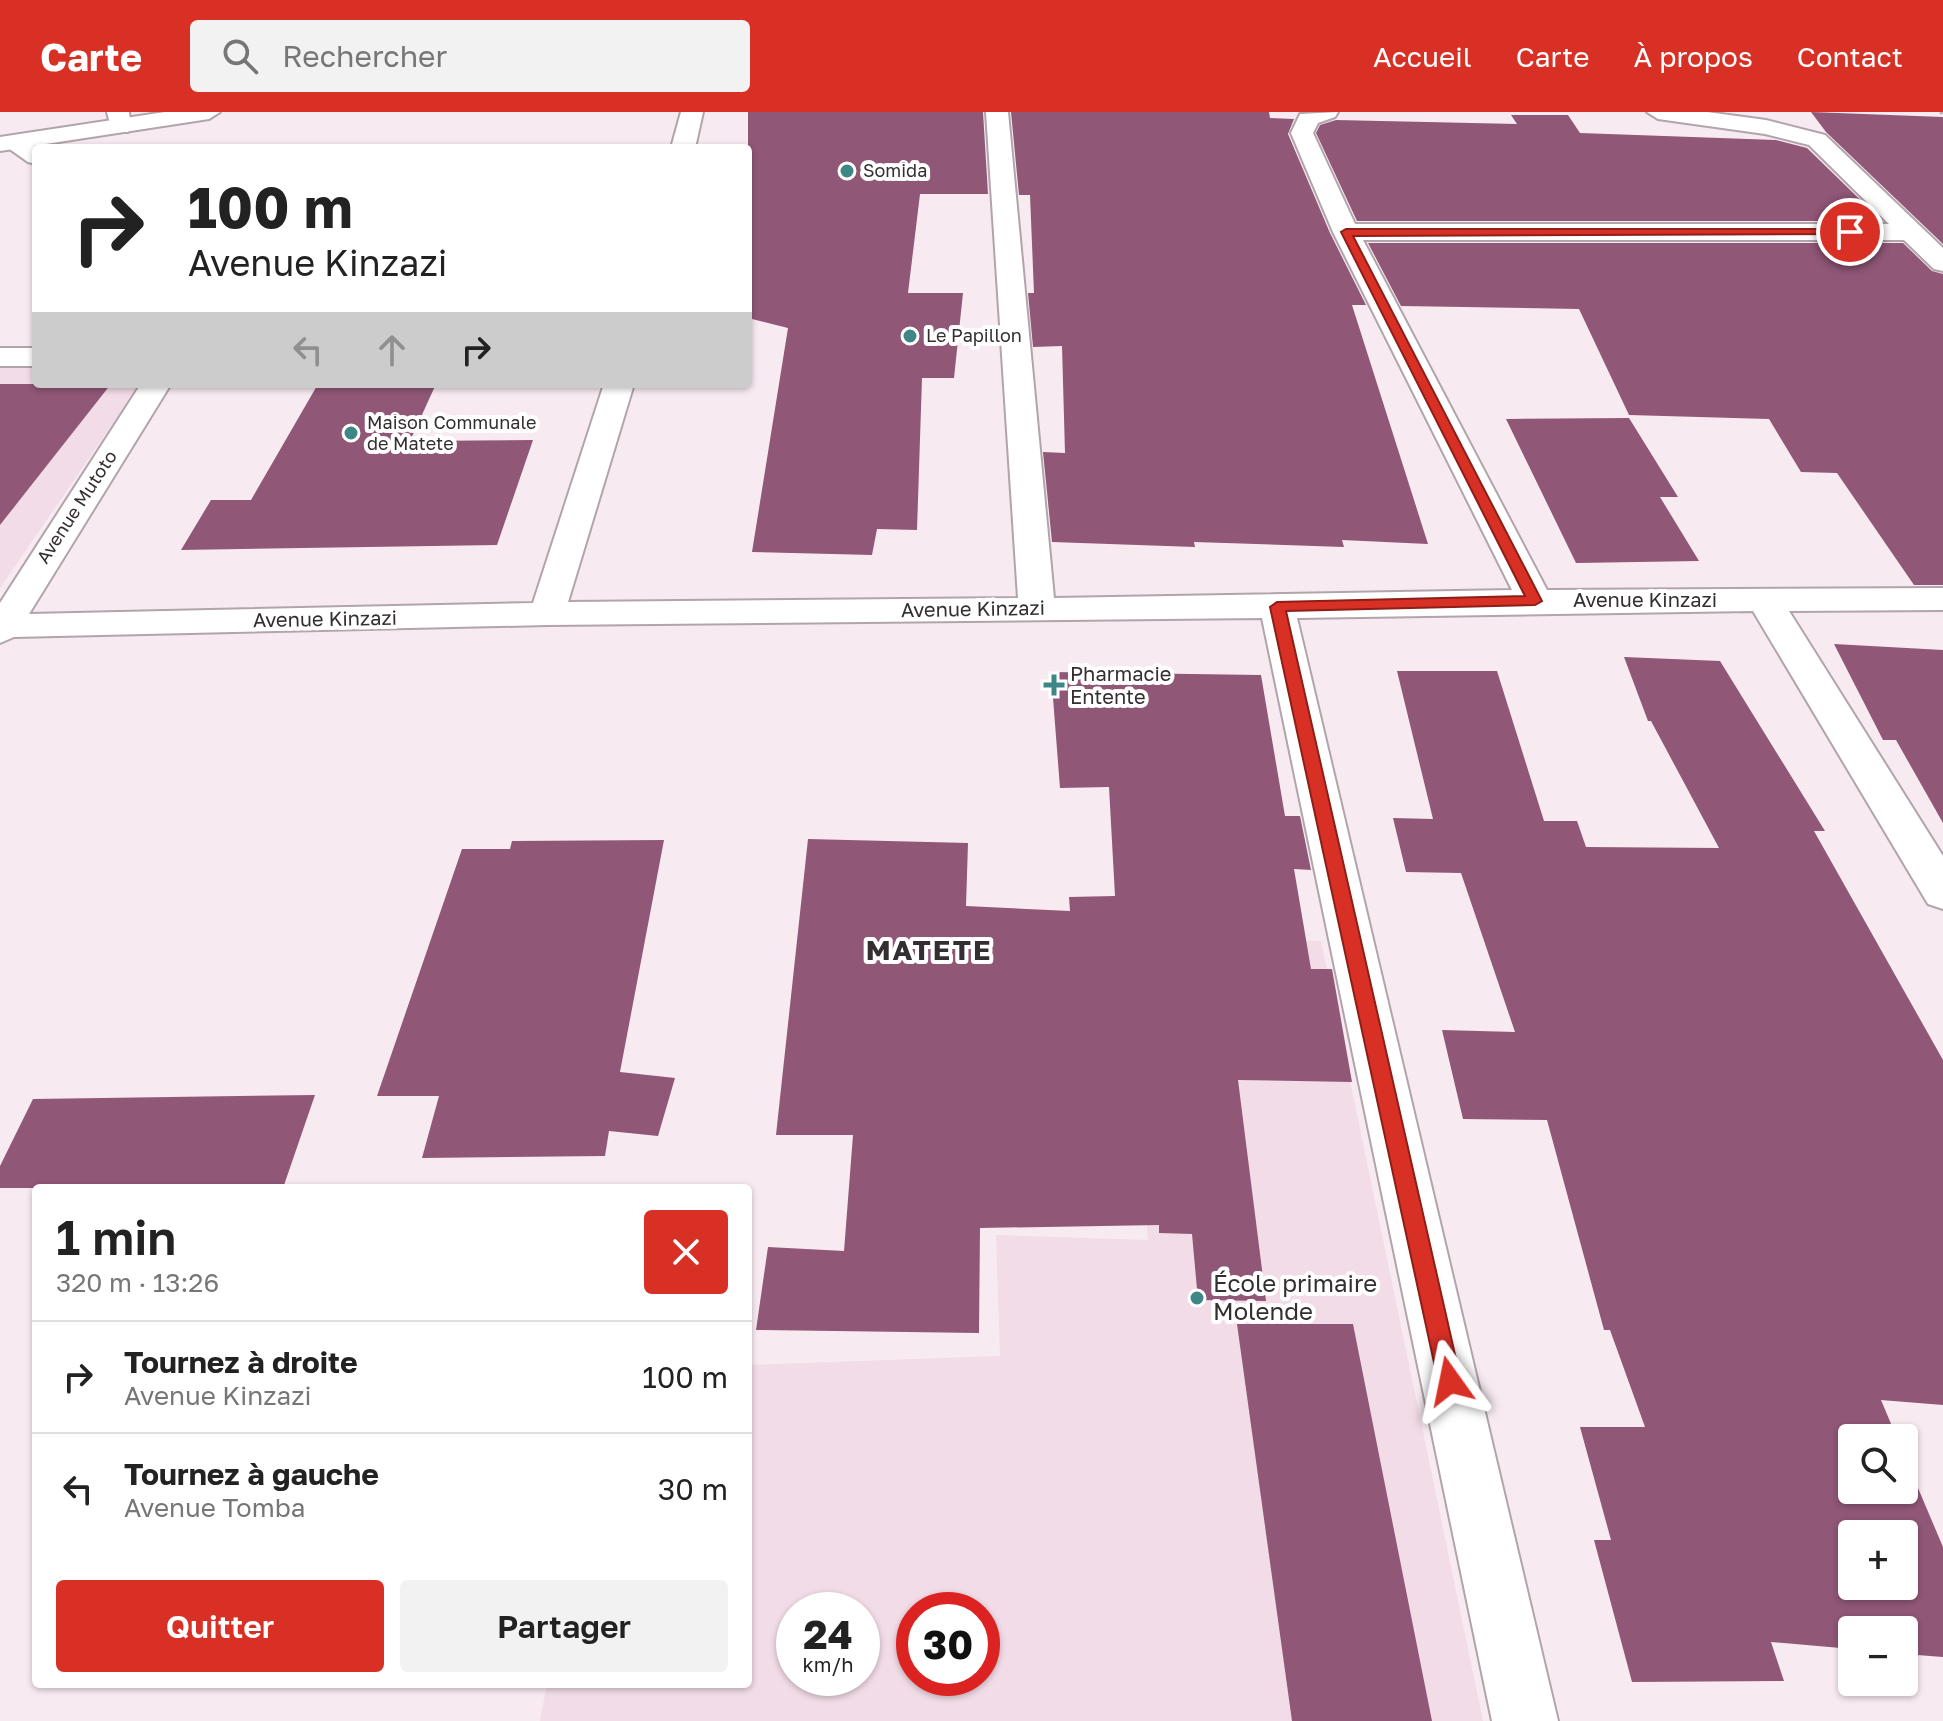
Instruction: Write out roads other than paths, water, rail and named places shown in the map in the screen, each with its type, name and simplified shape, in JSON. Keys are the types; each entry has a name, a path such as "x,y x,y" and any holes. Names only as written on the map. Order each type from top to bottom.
{"street":[{"path":"6,144 119,119 209,112"},
{"path":"684,144 692,112"},
{"path":"997,112 1037,608"},
{"path":"1327,112 1308,119 1302,133 1346,232 1535,601"},
{"path":"1658,112 1766,127 1817,140 1943,263"},
{"path":"6,144 32,155"},
{"path":"1346,232 1913,232"},
{"path":"0,357 32,357"},
{"name":"Avenue Mutoto","path":"2,629 153,388"},
{"path":"547,614 618,388"},
{"path":"1764,599 1943,892"},
{"name":"Avenue Kinzazi","path":"2,629 547,614 1943,599"},
{"path":"1277,607 1525,1721"}],"place":[{"name":"Somida","path":"847,171"},
{"name":"Le Papillon","path":"910,336"},
{"name":"Maison Communale de Matete","path":"351,433"},
{"name":"Pharmacie Entente","path":"1054,685"},
{"name":"École primaire Molende","path":"1197,1298"}],"district":[{"name":"MATETE","path":"929,950"}]}
